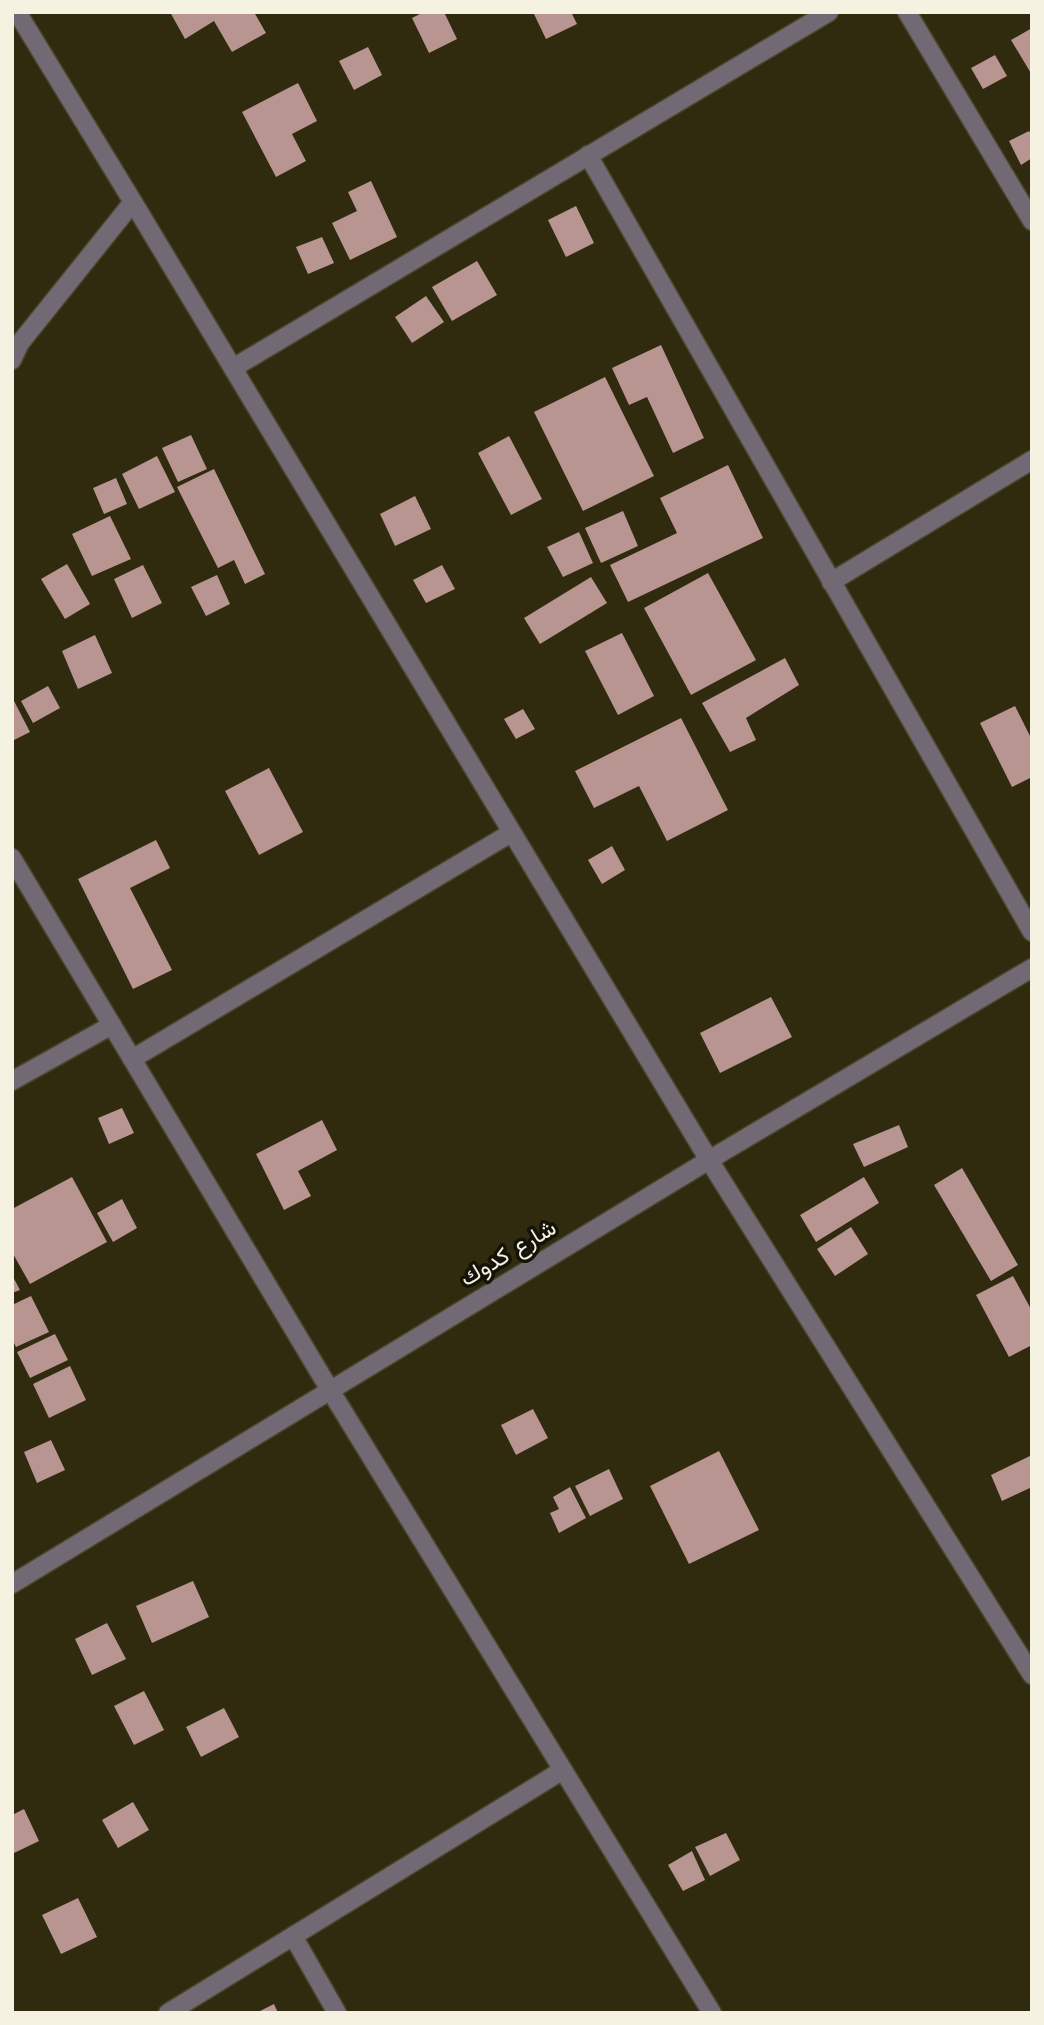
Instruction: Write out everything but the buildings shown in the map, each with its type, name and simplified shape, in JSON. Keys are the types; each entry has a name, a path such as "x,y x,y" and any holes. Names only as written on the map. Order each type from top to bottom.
{"street":[{"path":"233,368 829,12"},
{"path":"907,12 1032,221"},
{"path":"17,14 133,202 709,1160 1032,1675"},
{"path":"588,155 1032,932"},
{"path":"12,360 20,343 133,202"},
{"path":"831,582 1032,460"},
{"path":"132,1059 512,833"},
{"path":"12,858 331,1390 712,2013"},
{"name":"شارع كدوك","path":"12,1584 709,1160 1032,968"},
{"path":"12,1081 112,1025"},
{"path":"168,2013 563,1770"},
{"path":"293,1936 337,2013"}]}
